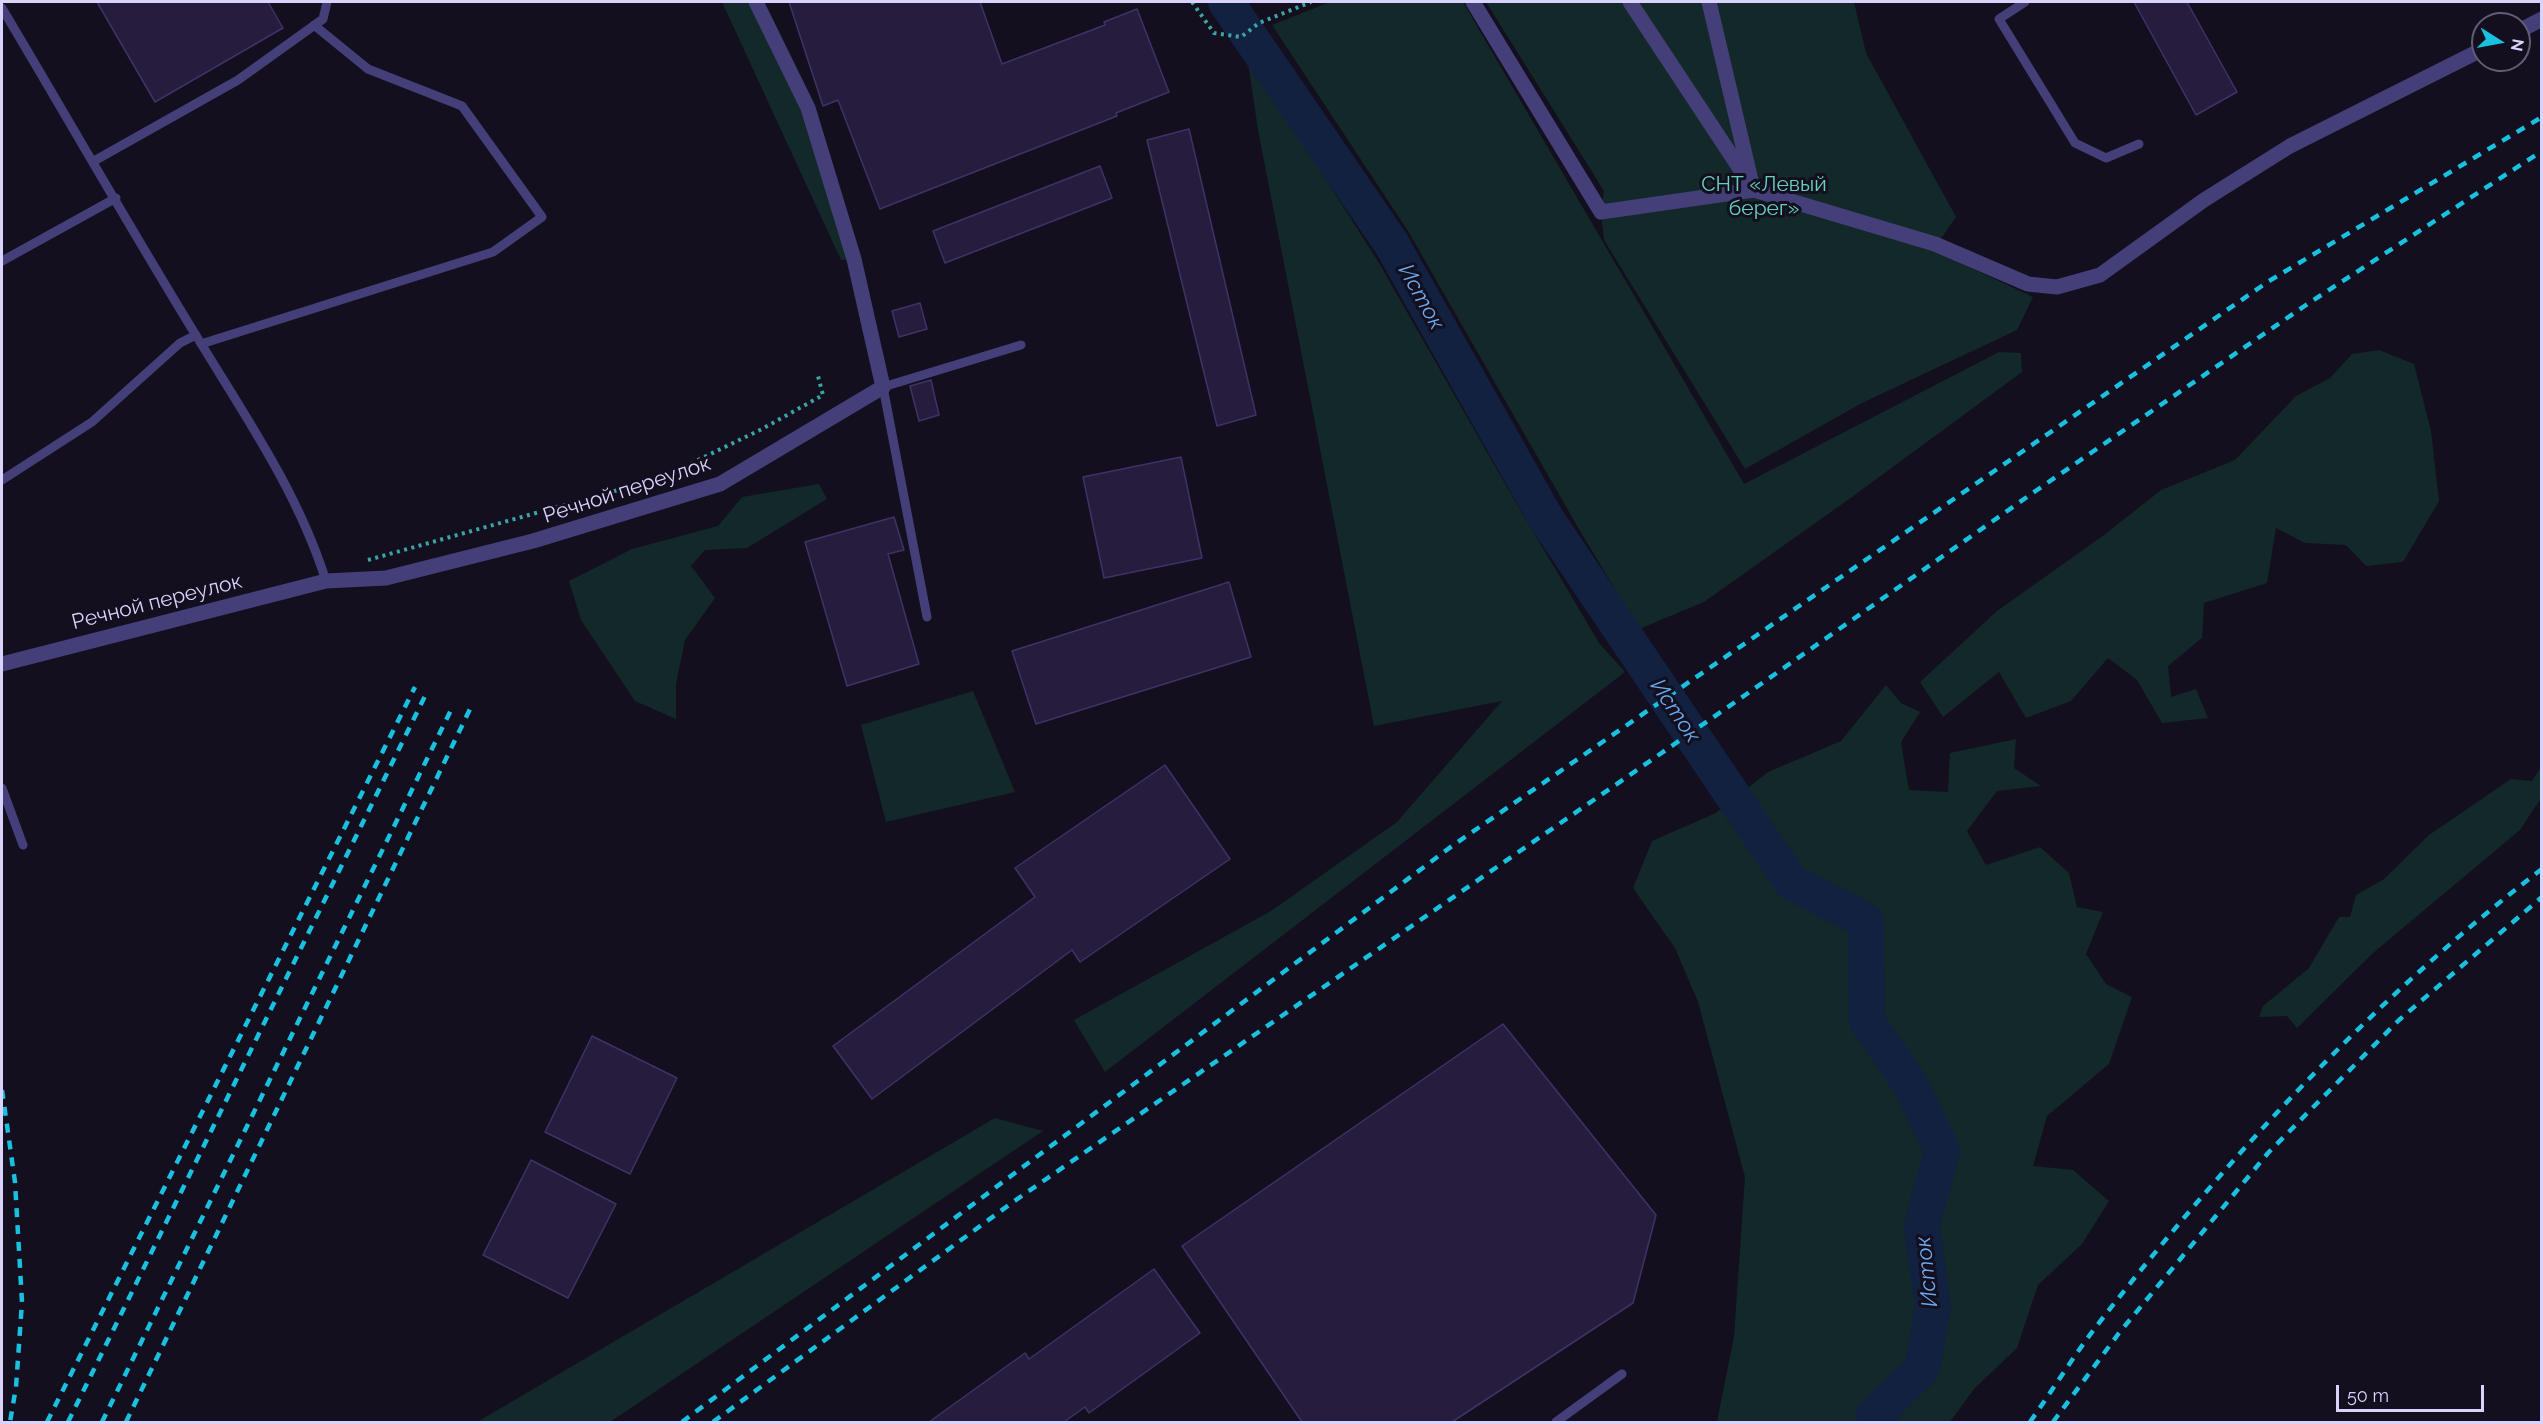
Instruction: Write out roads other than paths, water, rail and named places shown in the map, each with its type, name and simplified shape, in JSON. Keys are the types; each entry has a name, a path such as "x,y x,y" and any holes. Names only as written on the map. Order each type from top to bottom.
{"street":[{"path":"756,2 808,108 854,259 883,387"},
{"path":"1473,2 1601,212 1754,189 1935,244 2028,284 2057,287 2100,275 2204,200 2290,146 2471,55"},
{"path":"1630,2 1754,189"},
{"path":"1709,2 1754,189"},
{"name":"Речной переулок","path":"2,664 326,581 386,578 532,542 720,484 883,387"}],"lane":[{"path":"94,161 238,80 323,19 327,2"},
{"path":"2025,2 2000,19 2074,143 2106,158 2139,144"},
{"path":"2,8 201,344 283,477 319,556 326,581"},
{"path":"201,344 493,252 542,217 462,106 368,69 314,25"},
{"path":"2,261 116,198"},
{"path":"2,480 92,422 180,344 196,335"},
{"path":"927,617 883,387 1021,345"},
{"path":"2,788 24,845"},
{"path":"1556,1422 1622,1374"}],"waterway":[{"name":"Исток","path":"1226,2 1391,243 1547,520 1791,882 1866,921 1867,1021 1910,1084 1942,1150 1922,1226 1933,1308 1922,1369 1874,1415 1881,1422"}],"railway":[{"path":"682,1422 1452,846 2269,281 2542,117"},
{"path":"713,1422 1013,1202 2037,490 2306,305 2542,151"},
{"path":"47,1422 415,687"},
{"path":"68,1422 426,694"},
{"path":"102,1422 453,706"},
{"path":"126,1422 471,707"},
{"path":"2030,1422 2102,1319 2201,1197 2254,1138 2308,1080 2421,970 2542,869"},
{"path":"2053,1422 2119,1333 2268,1153 2399,1020 2542,897"},
{"path":"2,1090 15,1182 22,1302 16,1387 10,1422"}],"park label":[{"name":"СНТ «Левый берег»","path":"1764,197"}]}
